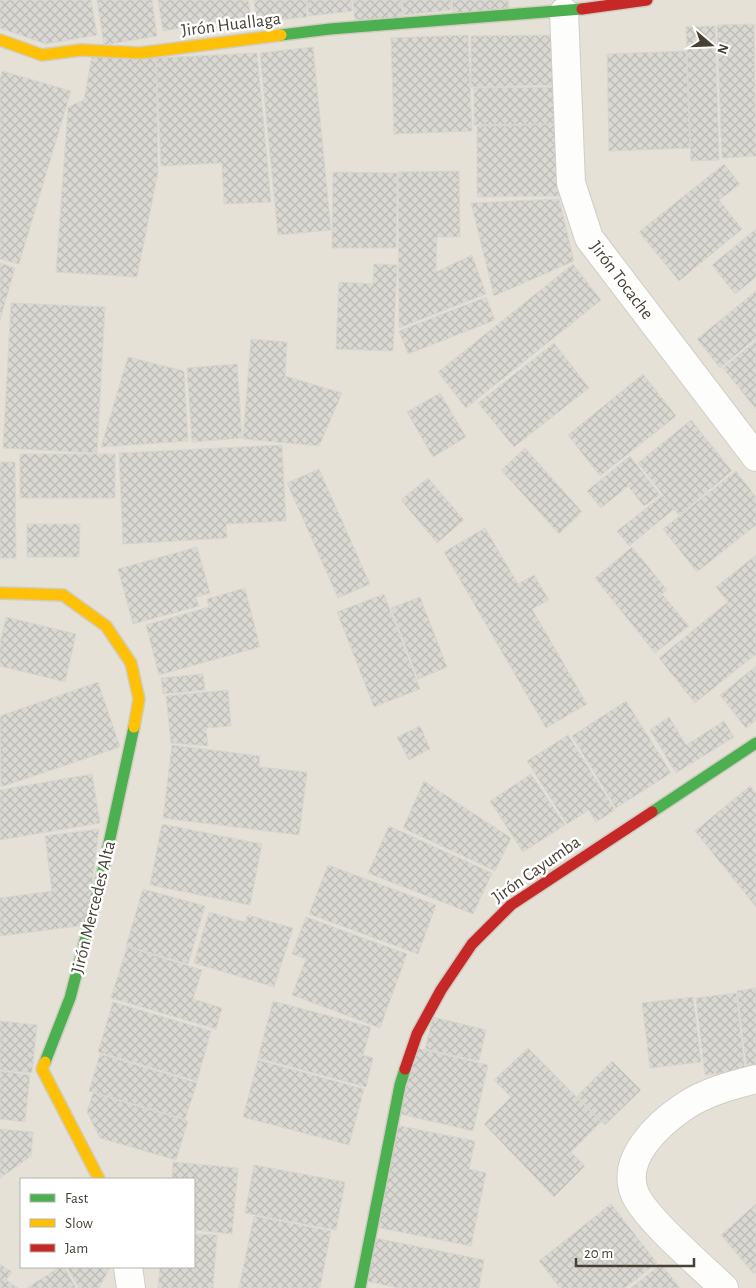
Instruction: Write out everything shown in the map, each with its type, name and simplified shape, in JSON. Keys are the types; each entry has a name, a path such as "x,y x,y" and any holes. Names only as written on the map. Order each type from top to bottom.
{"street":[{"name":"Jirón Huallaga","path":"0,40 42,55 81,50 140,53 330,29 564,12 647,0"},
{"name":"Jirón Tocache","path":"564,12 571,183 589,238 756,457"},
{"name":"Jirón Mercedes Alta","path":"0,594 63,595 106,626 131,663 139,698 101,880 70,998 42,1069 98,1178"},
{"name":"Jirón Cayumba","path":"360,1288 400,1084 417,1034 441,990 472,944 511,905 756,743"},
{"path":"724,1288 648,1213 635,1196 630,1178 640,1148 659,1127 685,1105 712,1092 756,1079"},
{"path":"128,1268 131,1288"}],"shaded area":[{"path":"0,0 756,0 756,1288 0,1288"}],"building":[{"path":"0,0 91,0 97,35 46,44 0,28"},
{"path":"97,0 152,0 157,36 104,45"},
{"path":"158,0 248,0 251,16 163,31"},
{"path":"254,0 306,0 307,17 256,22"},
{"path":"307,0 351,0 352,11 309,16"},
{"path":"353,0 401,0 403,21 355,26"},
{"path":"402,0 451,0 451,10 404,15"},
{"path":"452,0 508,0 509,8 453,14"},
{"path":"754,24 756,156 722,158 717,25"},
{"path":"715,26 719,160 691,161 686,27"},
{"path":"468,35 472,131 394,134 391,38"},
{"path":"557,35 558,85 471,87 471,36"},
{"path":"313,47 331,230 278,235 260,53"},
{"path":"686,51 690,148 609,151 607,54"},
{"path":"257,53 271,202 224,204 222,163 161,166 156,58"},
{"path":"92,56 156,58 158,172 137,277 56,272 68,107 84,100"},
{"path":"2,71 71,91 19,264 0,259 0,79"},
{"path":"557,87 558,124 474,125 474,88"},
{"path":"562,124 563,196 477,197 477,126"},
{"path":"724,164 740,184 719,200 742,229 679,281 639,232"},
{"path":"459,171 460,237 437,237 436,272 472,255 486,294 399,328 398,172"},
{"path":"333,172 397,173 396,248 332,248"},
{"path":"559,199 574,261 494,296 471,203"},
{"path":"756,229 756,277 735,294 712,265"},
{"path":"0,263 15,268 0,320"},
{"path":"374,264 397,265 393,351 336,349 339,282 373,284"},
{"path":"573,264 601,300 466,408 438,372"},
{"path":"756,291 756,338 720,368 697,339"},
{"path":"486,297 495,320 408,354 399,331"},
{"path":"11,303 105,307 97,453 3,448"},
{"path":"251,339 287,342 285,376 342,393 319,446 243,439"},
{"path":"756,341 756,409 723,368"},
{"path":"554,343 589,388 514,447 478,403"},
{"path":"128,357 184,371 188,441 101,447"},
{"path":"237,364 242,438 192,442 187,368"},
{"path":"643,374 676,416 600,476 568,435"},
{"path":"440,393 466,437 433,457 407,412"},
{"path":"691,420 732,471 679,515 638,463"},
{"path":"282,445 286,521 226,524 227,538 123,544 119,453"},
{"path":"525,448 582,512 559,534 501,470"},
{"path":"20,454 115,454 115,498 20,498"},
{"path":"630,456 660,495 644,506 628,486 601,508 587,491"},
{"path":"0,462 15,462 16,558 0,558"},
{"path":"319,469 370,584 338,598 287,483"},
{"path":"736,471 756,497 756,525 697,572 663,529"},
{"path":"428,478 464,520 437,543 401,500"},
{"path":"663,495 674,509 629,546 617,531"},
{"path":"27,524 80,524 79,557 27,557"},
{"path":"485,528 518,584 534,575 549,600 532,609 587,704 546,728 444,552"},
{"path":"197,547 210,593 196,597 199,606 133,624 118,569"},
{"path":"632,547 667,590 662,594 689,626 655,653 595,578"},
{"path":"756,555 756,654 695,703 659,658 728,602 716,587"},
{"path":"245,588 260,647 159,675 146,625 209,607 207,599"},
{"path":"384,594 420,689 374,707 337,612"},
{"path":"420,597 447,667 418,679 391,608"},
{"path":"6,617 76,634 65,682 0,666 0,643"},
{"path":"756,666 756,720 746,728 720,695"},
{"path":"203,674 205,690 163,694 161,678"},
{"path":"98,682 120,747 1,787 0,716"},
{"path":"228,690 231,726 206,728 208,746 171,743 166,696"},
{"path":"626,701 671,773 616,808 572,736"},
{"path":"669,717 686,745 724,721 734,737 676,773 650,730"},
{"path":"420,726 430,749 409,760 397,737"},
{"path":"568,735 615,810 596,822 589,810 567,824 527,761"},
{"path":"172,745 260,756 259,767 307,772 299,835 163,818"},
{"path":"92,774 100,823 0,840 0,790"},
{"path":"531,774 565,825 523,852 490,801"},
{"path":"424,781 511,838 495,871 403,828"},
{"path":"750,786 756,793 756,907 695,831"},
{"path":"162,824 262,844 250,905 150,885"},
{"path":"389,826 492,873 473,914 368,873"},
{"path":"99,829 87,925 0,936 0,898 52,891 45,836"},
{"path":"328,865 436,905 418,954 309,914"},
{"path":"143,889 205,906 188,964 126,946"},
{"path":"209,912 245,922 248,915 293,928 274,987 194,963"},
{"path":"306,917 407,954 380,1028 292,995 306,959 292,954"},
{"path":"127,947 202,970 193,999 222,1008 216,1029 111,998"},
{"path":"756,988 756,1068 747,1070 737,991"},
{"path":"736,993 745,1070 705,1075 696,998"},
{"path":"693,997 701,1062 650,1068 642,1003"},
{"path":"273,1001 371,1027 363,1055 373,1058 366,1087 258,1058"},
{"path":"113,1002 211,1031 197,1081 98,1052"},
{"path":"433,1017 486,1030 479,1061 425,1049"},
{"path":"0,1021 37,1025 32,1073 0,1070"},
{"path":"416,1048 488,1065 473,1131 400,1114"},
{"path":"528,1048 601,1122 571,1152 585,1166 554,1197 484,1124 511,1097 494,1080"},
{"path":"100,1054 197,1083 185,1119 89,1091"},
{"path":"258,1060 364,1089 349,1145 243,1117"},
{"path":"612,1061 641,1090 605,1125 577,1096"},
{"path":"0,1071 30,1075 25,1122 0,1119"},
{"path":"93,1093 188,1121 176,1160 100,1138 87,1112"},
{"path":"395,1125 475,1141 469,1169 486,1173 471,1246 375,1227"},
{"path":"0,1129 33,1132 31,1156 0,1178"},
{"path":"173,1162 238,1168 232,1234 195,1230 195,1178 172,1178"},
{"path":"254,1165 345,1182 336,1230 245,1213"},
{"path":"611,1204 657,1263 625,1288 560,1288 539,1261"},
{"path":"756,1204 756,1272 754,1274 721,1235"},
{"path":"254,1216 331,1231 320,1288 239,1288"},
{"path":"195,1234 217,1235 213,1288 158,1288 160,1268 195,1268"},
{"path":"375,1238 484,1260 479,1288 399,1288 366,1281"},
{"path":"0,1264 12,1272 6,1280 18,1288 0,1288"},
{"path":"661,1264 680,1288 631,1288"},
{"path":"58,1268 65,1268 76,1288 27,1288"},
{"path":"68,1268 109,1268 99,1288 79,1288"}],"traffic: fast":[{"path":"281,35 330,29 582,9"},
{"path":"45,1062 70,998 101,880 134,727"},
{"path":"652,812 756,743"},
{"path":"360,1288 400,1085 405,1069"}],"traffic: slow":[{"path":"0,40 42,55 81,50 140,53 281,35"},
{"path":"0,593 63,595 106,626 131,663 139,699 134,727"},
{"path":"45,1062 42,1069 98,1178"}],"traffic: jam":[{"path":"582,9 647,0"},
{"path":"405,1069 417,1034 441,990 472,944 511,905 652,812"}]}
